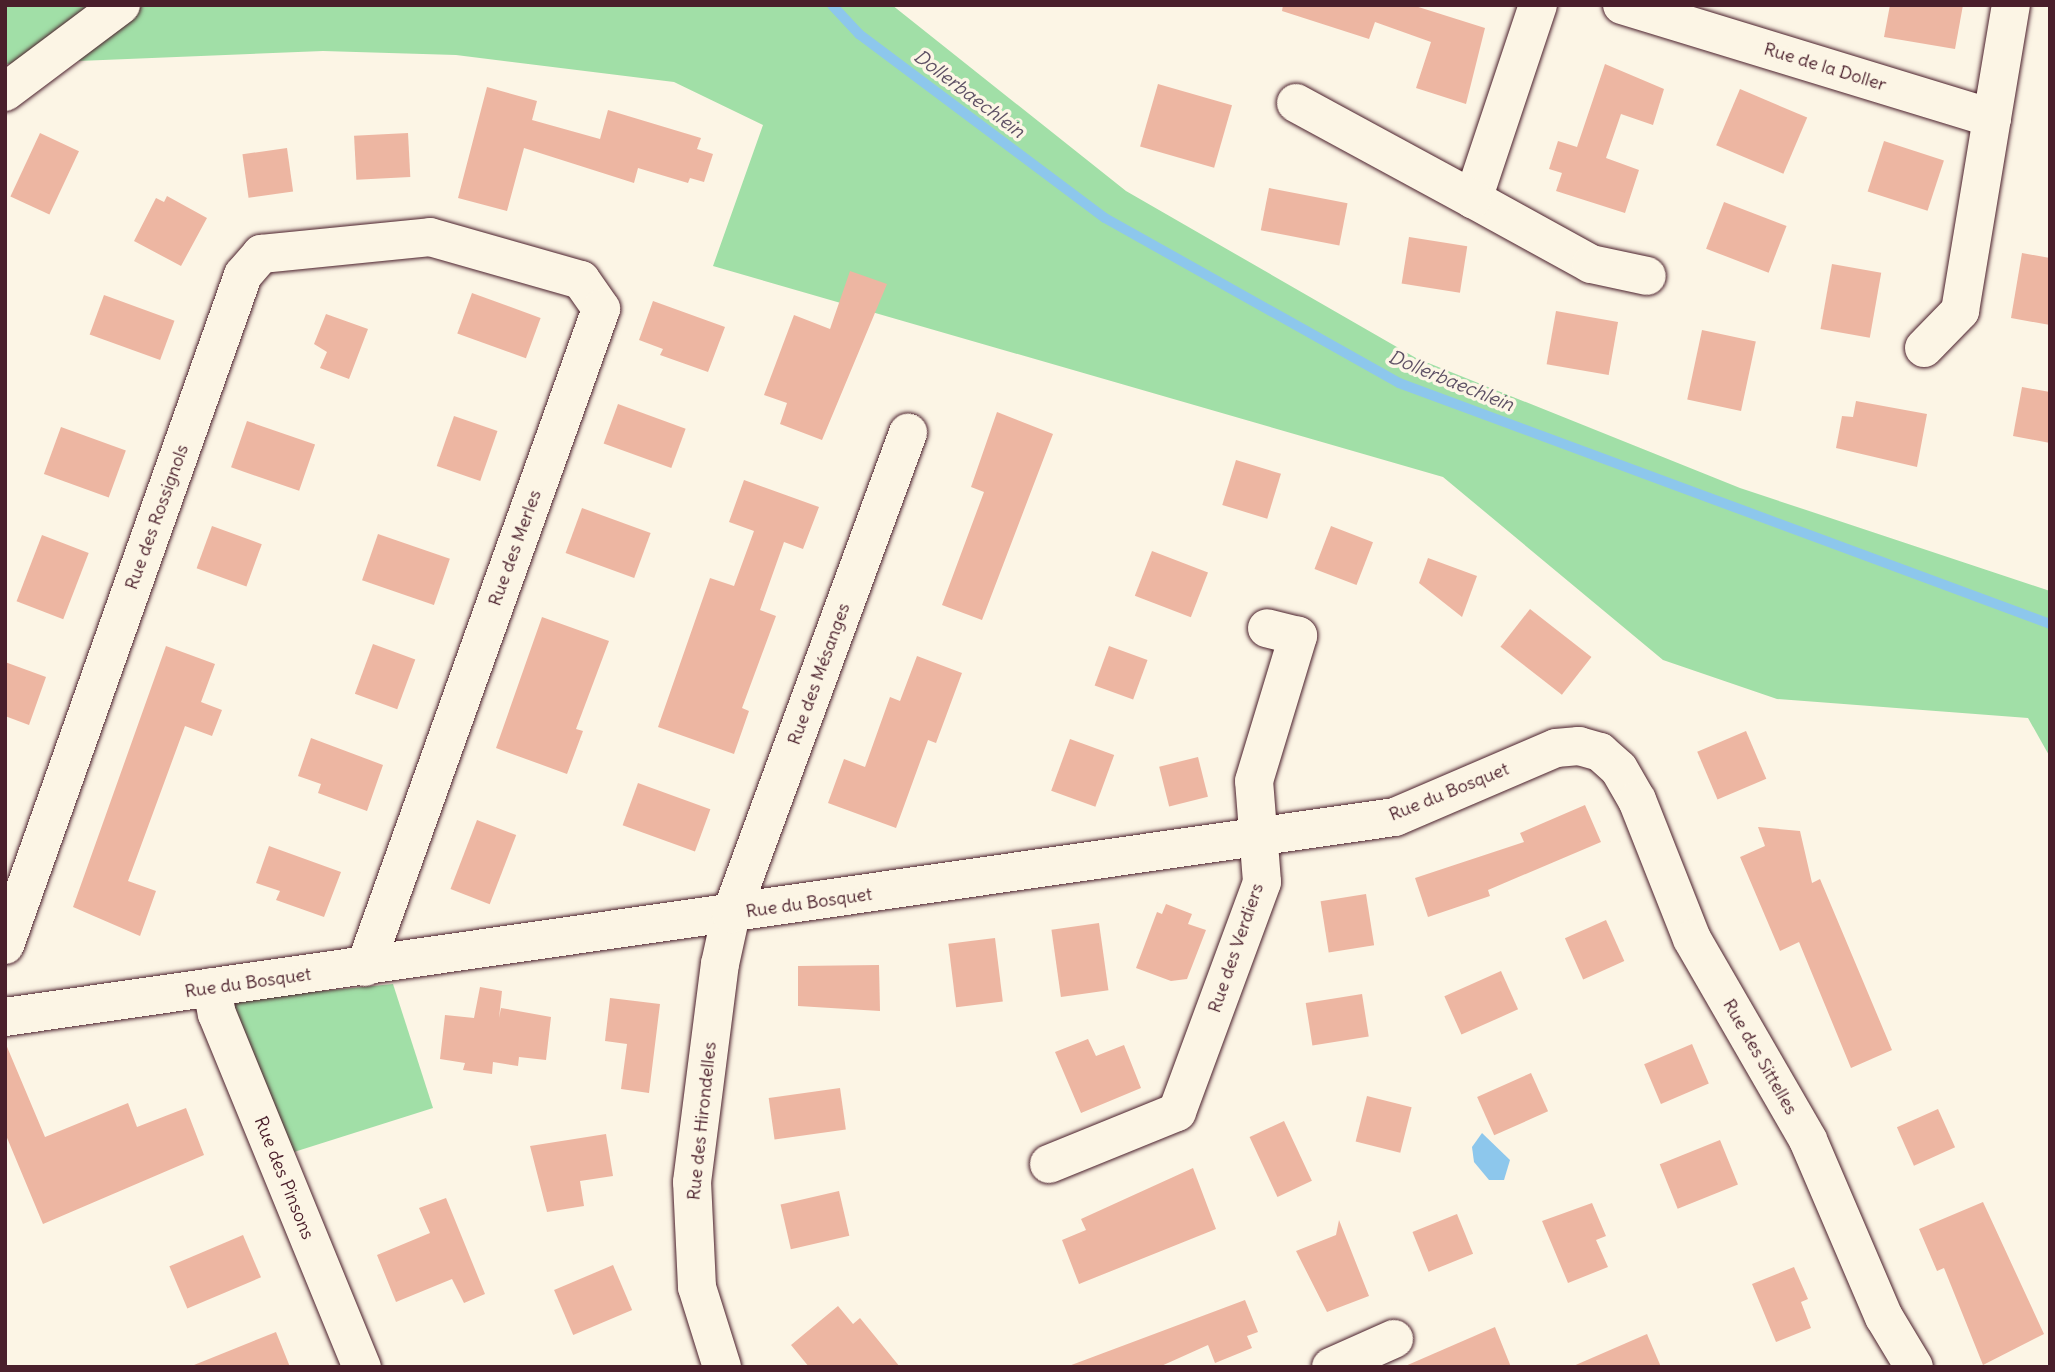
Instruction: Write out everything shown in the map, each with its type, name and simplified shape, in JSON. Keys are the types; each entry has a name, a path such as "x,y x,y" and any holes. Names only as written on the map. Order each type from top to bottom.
{"street":[{"path":"5,92 121,5"},
{"path":"1472,200 1538,5"},
{"name":"Rue de la Doller","path":"1622,5 1660,11 1992,118"},
{"path":"1924,348 1960,310 2011,5"},
{"path":"1296,103 1591,264 1647,276"},
{"name":"Rue des Rossignols","path":"5,945 243,275 261,254 430,237"},
{"name":"Rue des Merles","path":"365,967 601,309 581,280 430,237"},
{"name":"Rue des Mésanges","path":"731,914 908,433"},
{"name":"Rue des Verdiers","path":"1049,1164 1177,1112 1262,882 1254,781 1298,636 1267,628"},
{"name":"Rue du Bosquet","path":"5,1017 1395,817 1556,748 1601,752"},
{"name":"Rue des Sittelles","path":"1601,752 1619,769 1637,800 1692,939 1808,1140 1884,1317 1914,1367"},
{"name":"Rue des Hirondelles","path":"722,1367 697,1287 692,1182 731,914"},
{"name":"Rue des Pinsons","path":"212,987 217,1014 362,1367"},
{"path":"1331,1367 1394,1339"}],"green space":[{"path":"5,5 892,5 1126,191 1416,358 1740,488 2050,591 2050,757 2028,718 1777,699 1663,660 1443,477 713,266 763,125 674,82 456,55 323,51 5,64"},
{"path":"393,984 433,1108 294,1152 232,1000"}],"water":[{"path":"1482,1133 1510,1160 1504,1180 1489,1180 1474,1162 1472,1147"}],"building":[{"path":"1283,5 1412,5 1485,28 1466,104 1416,88 1431,42 1375,22 1369,39 1282,11"},
{"path":"1890,5 1963,5 1955,49 1884,37"},
{"path":"1605,64 1664,89 1653,125 1621,114 1606,158 1639,170 1625,213 1556,191 1562,173 1549,169 1558,141 1577,147"},
{"path":"1158,84 1232,105 1214,168 1140,146"},
{"path":"487,87 537,101 532,120 600,139 608,110 701,138 697,149 713,154 704,182 690,178 688,183 638,168 634,183 524,148 507,211 458,198"},
{"path":"1740,89 1807,118 1783,174 1716,145"},
{"path":"40,133 79,151 49,215 10,196"},
{"path":"408,133 410,177 356,180 354,136"},
{"path":"1884,141 1944,160 1928,211 1868,191"},
{"path":"287,148 293,192 249,198 242,154"},
{"path":"1269,188 1348,203 1339,245 1261,230"},
{"path":"167,196 207,218 181,266 134,241 156,198 164,202"},
{"path":"1724,202 1787,226 1769,273 1706,249"},
{"path":"1409,237 1467,246 1460,293 1402,283"},
{"path":"2022,253 2050,258 2050,325 2011,318"},
{"path":"1832,264 1881,273 1870,338 1821,329"},
{"path":"850,271 887,284 822,440 780,424 787,403 764,395 794,315 830,329"},
{"path":"472,293 541,318 526,358 457,333"},
{"path":"104,295 174,321 160,360 90,334"},
{"path":"653,301 725,327 708,372 660,355 663,349 639,340"},
{"path":"1556,311 1618,322 1609,375 1547,364"},
{"path":"326,314 368,329 349,379 320,368 327,352 314,344"},
{"path":"1702,330 1756,341 1741,411 1687,399"},
{"path":"2022,387 2050,392 2050,443 2013,436"},
{"path":"1856,401 1927,414 1917,467 1836,448 1842,416 1853,417"},
{"path":"618,404 686,429 671,468 604,443"},
{"path":"997,412 1053,434 982,620 942,605 984,492 971,487"},
{"path":"454,416 497,431 480,481 437,466"},
{"path":"247,421 315,444 299,491 231,467"},
{"path":"61,427 126,451 109,498 44,474"},
{"path":"1236,460 1281,474 1267,519 1222,505"},
{"path":"744,480 819,507 803,549 784,542 760,610 776,616 742,708 749,711 734,754 658,727 710,578 734,586 754,531 729,522"},
{"path":"582,508 651,533 634,578 566,553"},
{"path":"212,526 262,544 246,586 197,568"},
{"path":"1331,526 1373,542 1357,585 1315,569"},
{"path":"378,534 450,559 434,605 362,580"},
{"path":"42,535 89,553 63,619 17,601"},
{"path":"1152,551 1208,573 1191,617 1135,596"},
{"path":"1428,558 1477,576 1462,617 1419,583"},
{"path":"1530,609 1591,657 1562,695 1500,647"},
{"path":"542,617 609,641 576,729 583,731 567,774 496,748"},
{"path":"373,644 415,659 397,709 355,694"},
{"path":"166,646 215,664 201,702 222,710 212,736 185,726 128,881 156,891 140,936 73,907"},
{"path":"1109,646 1148,660 1133,699 1095,685"},
{"path":"917,656 962,673 936,743 928,740 896,828 828,803 844,759 865,767 890,697 900,701"},
{"path":"5,662 46,677 29,725 5,716"},
{"path":"1746,731 1766,779 1718,800 1697,752"},
{"path":"311,738 383,765 367,811 318,793 321,784 298,776"},
{"path":"1070,739 1114,755 1095,807 1051,791"},
{"path":"1198,757 1208,797 1169,806 1159,767"},
{"path":"638,783 710,809 695,852 623,825"},
{"path":"1585,805 1601,842 1488,890 1490,896 1428,917 1415,878 1524,842 1520,833"},
{"path":"477,820 516,835 490,904 450,889"},
{"path":"1758,827 1800,831 1812,883 1820,879 1892,1050 1851,1068 1799,942 1780,951 1740,857 1765,846"},
{"path":"269,846 341,872 324,917 276,900 280,891 256,883"},
{"path":"1366,894 1374,945 1329,953 1321,901"},
{"path":"1166,904 1192,914 1188,924 1206,930 1187,979 1171,981 1136,968 1157,912 1162,914"},
{"path":"1606,920 1624,961 1583,979 1565,938"},
{"path":"1099,923 1108,990 1061,997 1051,930"},
{"path":"995,938 1003,1002 956,1007 948,944"},
{"path":"879,965 880,1011 798,1006 798,966"},
{"path":"1501,971 1518,1009 1461,1035 1444,996"},
{"path":"480,987 502,991 499,1018 501,1008 551,1017 546,1060 519,1057 518,1066 493,1062 492,1074 463,1070 465,1063 440,1059 445,1015 474,1018"},
{"path":"1362,994 1369,1036 1312,1045 1306,1003"},
{"path":"610,998 660,1004 649,1093 621,1089 627,1044 605,1041"},
{"path":"1088,1039 1096,1056 1124,1045 1141,1088 1081,1113 1055,1052"},
{"path":"5,1042 45,1137 128,1103 137,1127 186,1108 204,1155 43,1224 5,1133"},
{"path":"1692,1044 1709,1084 1661,1104 1644,1064"},
{"path":"1531,1073 1548,1111 1494,1135 1477,1097"},
{"path":"840,1088 846,1130 775,1140 769,1098"},
{"path":"1367,1096 1412,1107 1400,1153 1356,1142"},
{"path":"1938,1109 1955,1147 1914,1166 1897,1127"},
{"path":"1284,1121 1312,1181 1277,1197 1250,1137"},
{"path":"606,1134 613,1176 580,1181 584,1206 547,1212 530,1146"},
{"path":"1720,1140 1738,1185 1678,1209 1660,1164"},
{"path":"1193,1168 1216,1229 1079,1284 1062,1240 1086,1230 1081,1219"},
{"path":"839,1191 849,1236 791,1249 781,1204"},
{"path":"446,1198 485,1294 464,1303 452,1279 396,1302 377,1255 430,1233 419,1208"},
{"path":"1983,1202 2044,1334 1983,1365 1944,1268 1937,1271 1919,1229"},
{"path":"1592,1203 1606,1236 1596,1240 1608,1267 1568,1283 1542,1221"},
{"path":"1457,1214 1473,1254 1429,1272 1412,1232"},
{"path":"1339,1220 1369,1296 1327,1312 1296,1251 1336,1235"},
{"path":"243,1235 261,1277 187,1309 169,1266"},
{"path":"613,1265 632,1310 573,1335 554,1290"},
{"path":"1794,1267 1808,1299 1801,1302 1811,1328 1776,1342 1752,1284"},
{"path":"1245,1300 1258,1332 1247,1336 1252,1348 1215,1363 1208,1345 1159,1367 1066,1367"},
{"path":"838,1306 853,1324 860,1318 900,1367 809,1367 791,1345"},
{"path":"1495,1327 1511,1367 1403,1367"},
{"path":"276,1332 290,1367 194,1367 194,1365"},
{"path":"1647,1334 1661,1367 1571,1367"}],"waterway":[{"name":"Dollerbaechlein","path":"832,5 859,34 1105,218 1399,383 2050,624"}]}
